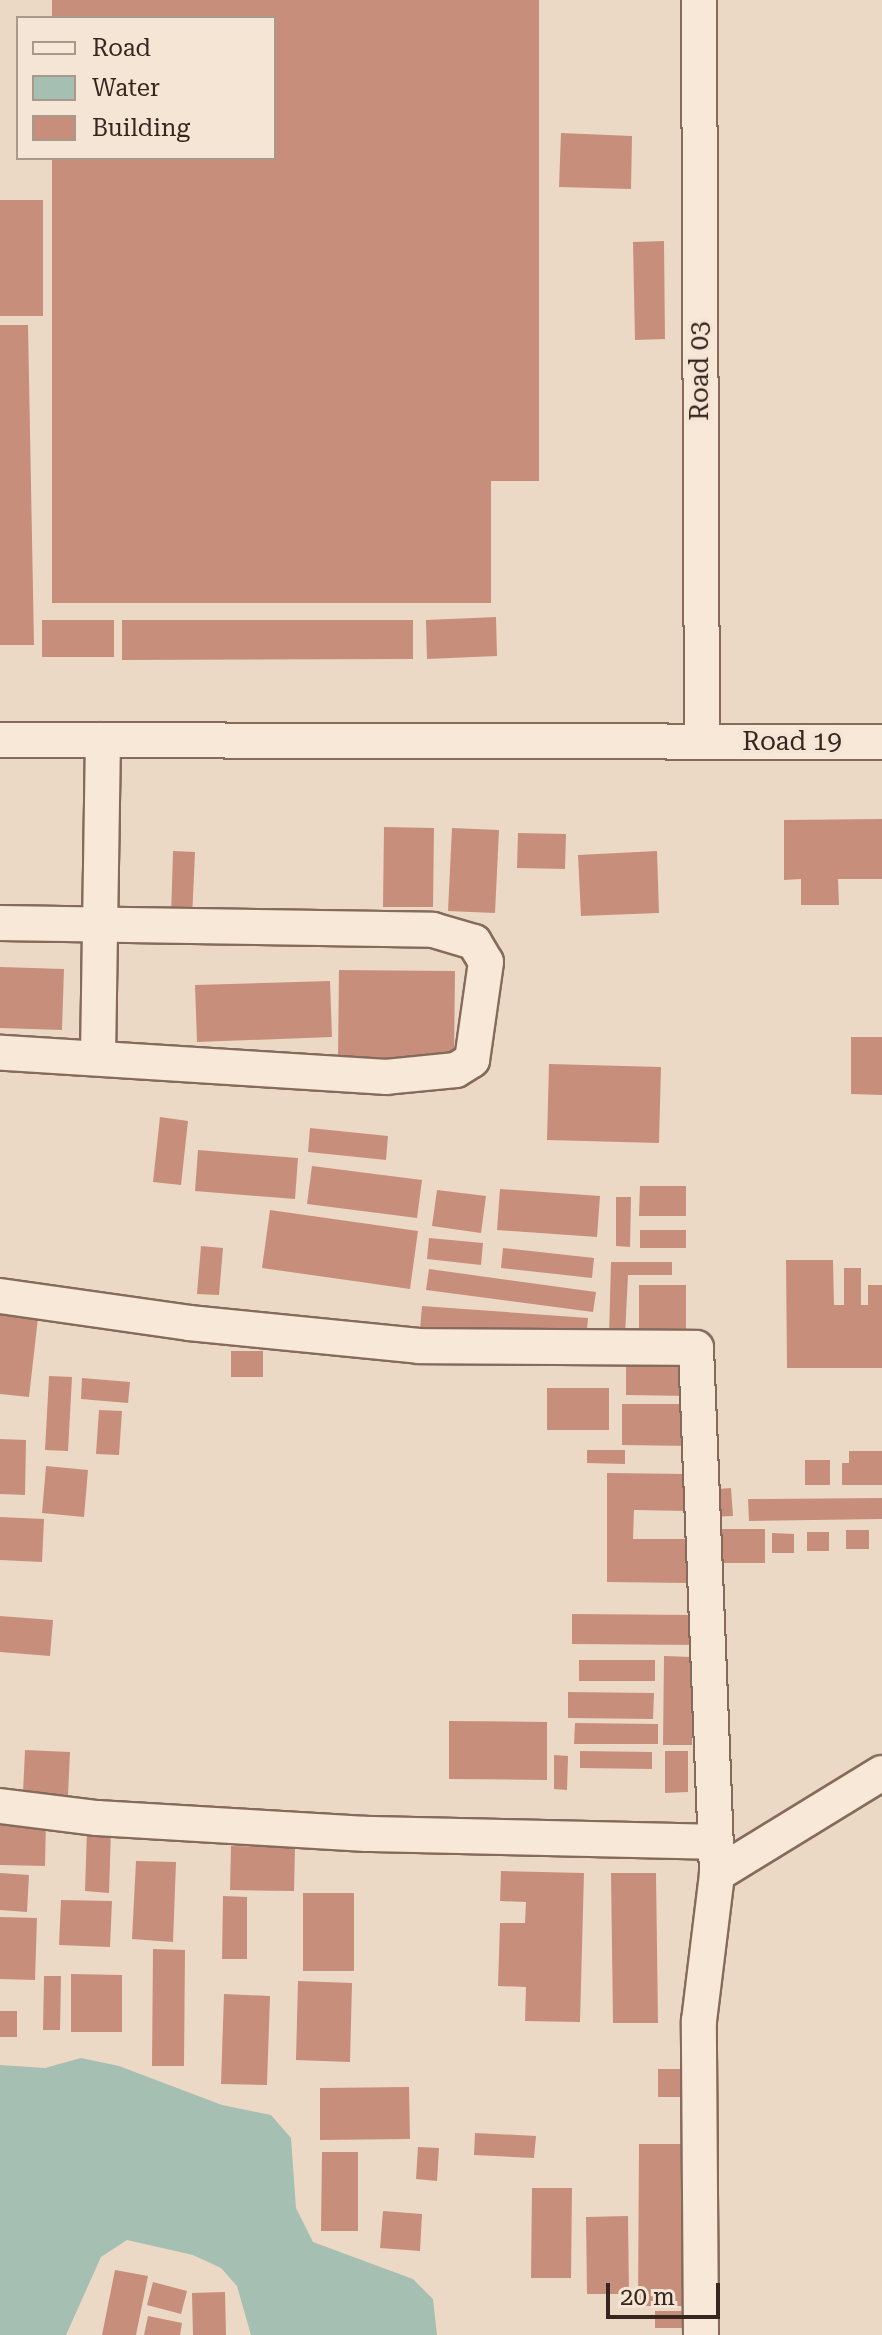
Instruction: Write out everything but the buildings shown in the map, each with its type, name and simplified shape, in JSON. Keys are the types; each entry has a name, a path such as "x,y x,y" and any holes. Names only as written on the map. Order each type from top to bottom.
{"street":[{"name":"Road 03","path":"699,0 702,742"},
{"name":"Road 19","path":"0,740 882,742"},
{"path":"98,1057 103,740"},
{"path":"0,923 433,930 474,942 486,962 472,1060 456,1070 386,1077 0,1053"},
{"path":"0,1296 189,1323 419,1346 696,1348 716,1858 699,2021 701,2335"},
{"path":"0,1806 97,1818 716,1858 882,1773"}],"water":[{"path":"81,2058 119,2066 222,2105 271,2115 291,2138 296,2208 313,2242 413,2279 433,2299 437,2335 251,2335 237,2286 221,2268 193,2255 127,2240 101,2257 66,2335 0,2335 0,2065 45,2068"}]}
